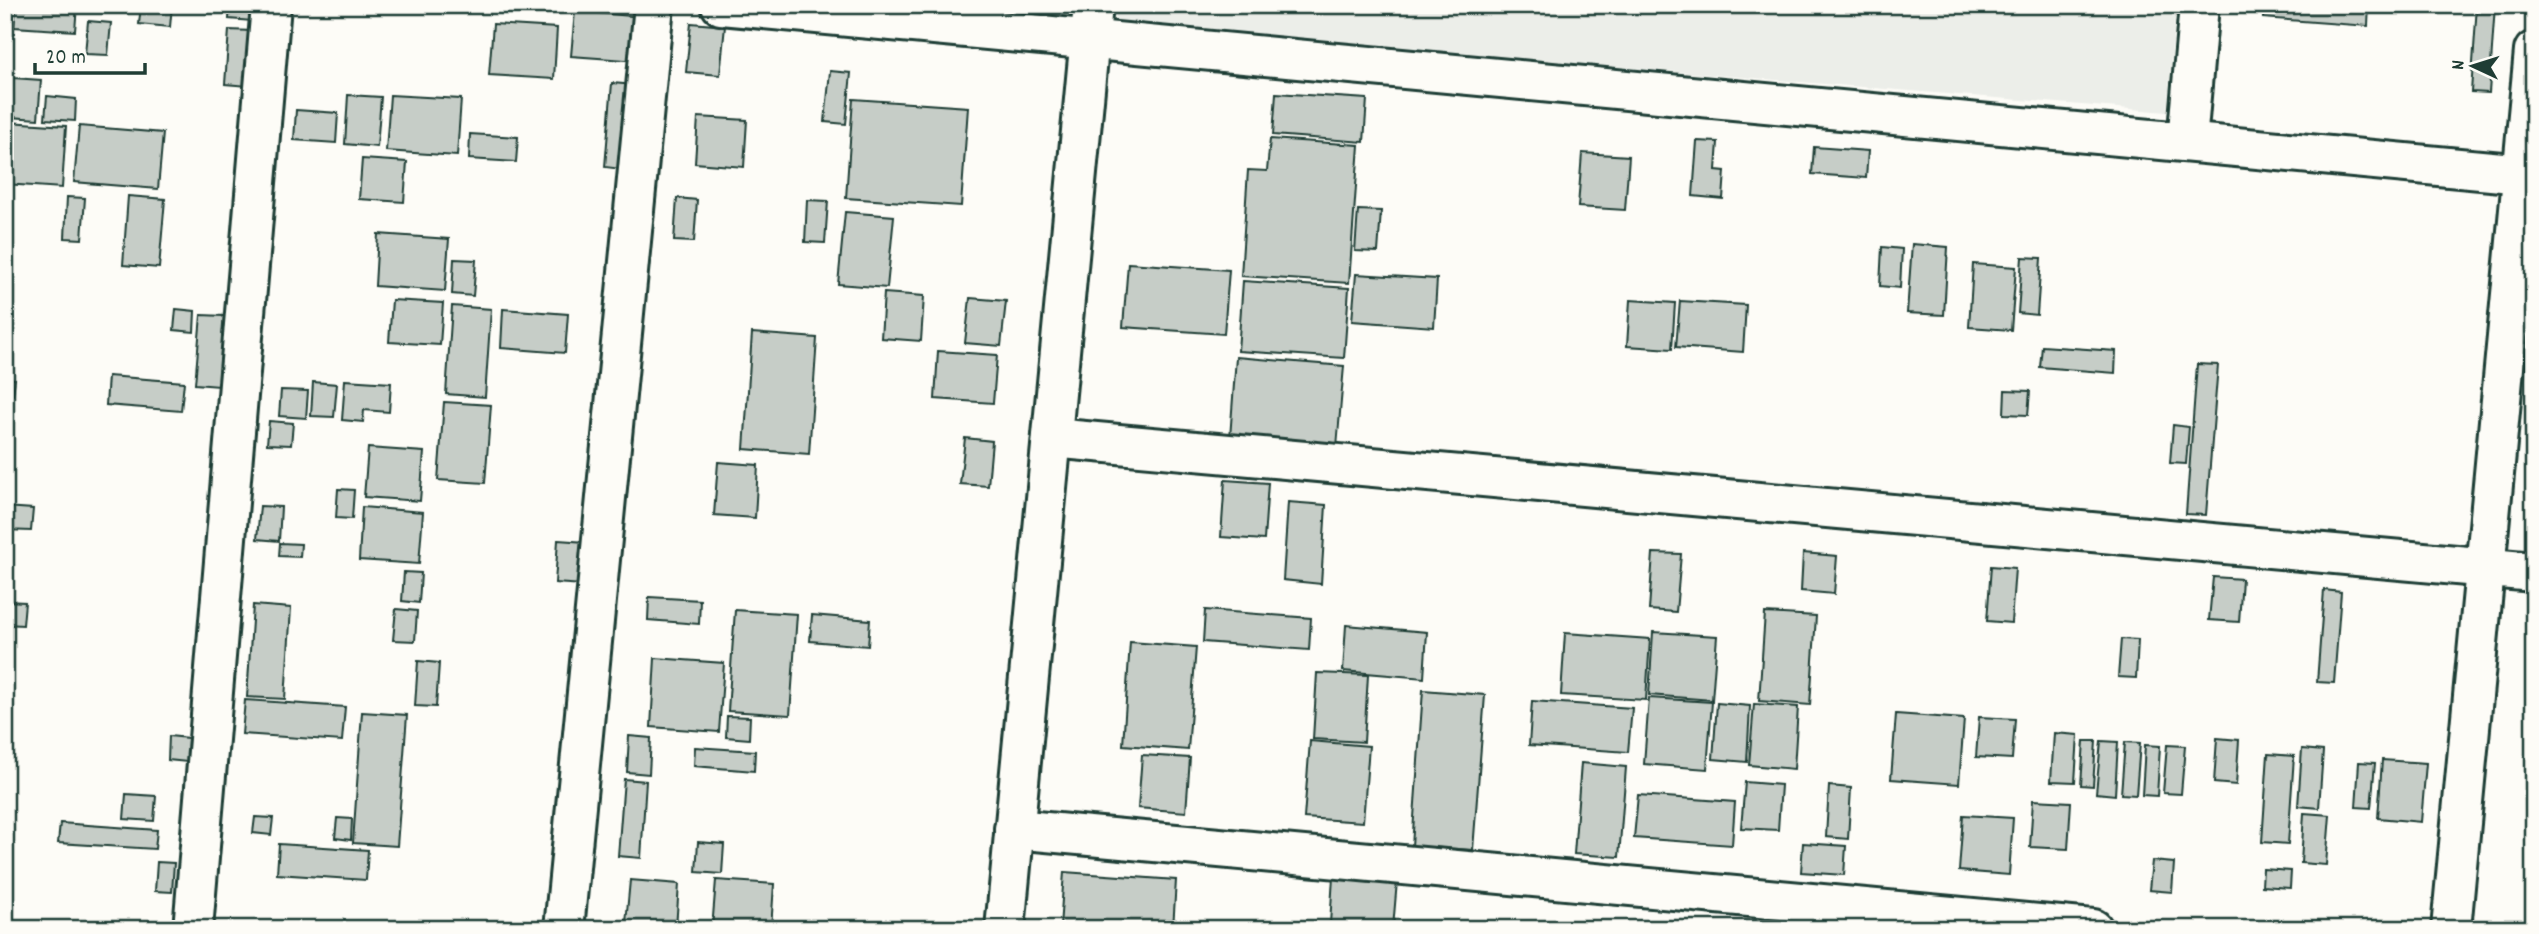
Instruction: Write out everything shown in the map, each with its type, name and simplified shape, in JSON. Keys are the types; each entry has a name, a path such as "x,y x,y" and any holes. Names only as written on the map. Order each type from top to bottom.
{"street":[{"path":"193,929 271,5"},
{"path":"564,929 654,5"},
{"path":"721,5 1091,22 2187,142 2528,174"},
{"path":"2187,142 2199,5"},
{"path":"1005,929 1091,22"},
{"path":"2451,929 2485,567 2528,174 2534,51"},
{"path":"1052,438 2534,572"},
{"path":"1014,829 2093,929"}],"shaded area":[{"path":"1116,5 2176,5 2167,112 1115,26"}],"building":[{"path":"16,5 77,5 75,31 14,27"},
{"path":"95,5 132,5 132,11 95,8"},
{"path":"141,5 172,5 170,27 139,24"},
{"path":"230,5 254,5 252,21 229,19"},
{"path":"2264,5 2369,5 2368,26 2263,18"},
{"path":"2477,5 2495,5 2489,93 2471,92"},
{"path":"575,11 643,17 639,61 571,56"},
{"path":"88,21 111,23 108,55 85,54"},
{"path":"691,23 725,26 720,75 686,72"},
{"path":"493,24 557,28 554,79 489,75"},
{"path":"229,30 252,31 248,86 225,84"},
{"path":"830,71 851,73 846,124 825,122"},
{"path":"13,78 41,80 38,119 10,117"},
{"path":"612,83 635,85 629,170 605,167"},
{"path":"1276,93 1367,99 1364,142 1273,135"},
{"path":"348,95 381,97 377,147 345,144"},
{"path":"390,95 461,99 457,156 386,151"},
{"path":"47,96 76,99 75,121 45,119"},
{"path":"853,99 968,107 961,206 846,198"},
{"path":"296,110 338,113 336,143 294,140"},
{"path":"698,117 747,120 744,167 695,163"},
{"path":"8,122 66,126 62,188 5,184"},
{"path":"79,126 163,133 158,189 74,182"},
{"path":"470,134 518,137 516,162 469,159"},
{"path":"1270,139 1359,145 1349,283 1241,276 1248,170 1267,171"},
{"path":"1697,141 1718,142 1716,170 1725,171 1723,199 1693,196"},
{"path":"1814,147 1868,151 1866,178 1812,174"},
{"path":"1582,153 1629,156 1625,210 1578,207"},
{"path":"362,159 407,162 404,202 359,199"},
{"path":"128,196 165,199 159,268 123,265"},
{"path":"67,197 85,198 82,239 65,238"},
{"path":"677,198 697,200 694,242 674,241"},
{"path":"807,200 828,201 825,243 805,242"},
{"path":"1358,210 1381,211 1378,252 1355,251"},
{"path":"845,212 894,216 887,288 838,284"},
{"path":"378,234 449,239 445,291 375,286"},
{"path":"1912,244 1948,247 1944,315 1907,313"},
{"path":"1882,247 1902,249 1900,288 1880,286"},
{"path":"2022,257 2041,258 2037,315 2018,313"},
{"path":"454,259 476,260 473,296 452,294"},
{"path":"1128,263 1229,270 1224,334 1123,327"},
{"path":"1973,264 2016,267 2011,330 1969,327"},
{"path":"1356,274 1437,279 1434,327 1352,321"},
{"path":"1243,281 1349,288 1344,358 1238,351"},
{"path":"884,293 924,296 921,341 881,338"},
{"path":"970,298 1006,301 1001,346 965,343"},
{"path":"392,300 443,303 440,345 389,342"},
{"path":"1630,300 1675,303 1672,349 1627,346"},
{"path":"1680,301 1746,305 1743,352 1676,347"},
{"path":"452,306 491,309 485,397 446,394"},
{"path":"176,309 195,311 194,332 174,330"},
{"path":"503,309 568,314 565,353 501,348"},
{"path":"201,315 224,316 219,386 195,384"},
{"path":"752,333 817,338 809,454 744,449"},
{"path":"2042,346 2116,351 2115,373 2040,367"},
{"path":"938,351 997,355 993,403 935,399"},
{"path":"1236,357 1344,366 1337,447 1230,438"},
{"path":"2197,364 2218,365 2206,515 2186,514"},
{"path":"108,376 184,382 181,411 106,405"},
{"path":"5,378 15,379 13,395 5,394"},
{"path":"345,380 391,383 389,412 364,410 363,422 342,420"},
{"path":"313,382 337,384 334,417 311,416"},
{"path":"281,390 308,391 306,418 279,416"},
{"path":"2005,390 2030,391 2028,415 2004,414"},
{"path":"444,402 491,405 485,483 438,480"},
{"path":"269,421 293,423 291,445 267,444"},
{"path":"2173,425 2189,427 2186,464 2170,463"},
{"path":"965,438 992,441 988,486 960,484"},
{"path":"368,448 424,452 420,501 364,497"},
{"path":"718,462 758,465 755,518 714,515"},
{"path":"1225,480 1268,483 1264,540 1221,537"},
{"path":"338,489 354,490 352,519 336,518"},
{"path":"1288,502 1326,505 1321,584 1283,580"},
{"path":"260,506 281,507 279,541 257,539"},
{"path":"5,507 33,509 31,531 5,530"},
{"path":"362,507 423,512 419,564 359,560"},
{"path":"558,540 586,542 583,585 555,583"},
{"path":"280,543 301,544 300,557 279,556"},
{"path":"1653,553 1681,554 1676,612 1649,610"},
{"path":"1803,553 1837,556 1834,594 1801,591"},
{"path":"1991,566 2015,568 2011,623 1987,621"},
{"path":"404,572 421,573 419,603 402,601"},
{"path":"2213,577 2242,579 2239,622 2209,620"},
{"path":"2324,590 2341,592 2334,683 2317,682"},
{"path":"649,597 700,600 699,624 648,620"},
{"path":"5,601 25,602 23,625 5,624"},
{"path":"253,605 291,608 285,699 247,697"},
{"path":"396,609 417,611 415,641 393,640"},
{"path":"735,610 797,614 790,715 728,711"},
{"path":"1205,610 1311,618 1309,650 1203,642"},
{"path":"1765,613 1816,616 1810,705 1759,701"},
{"path":"812,615 870,620 868,646 810,641"},
{"path":"1346,625 1427,632 1424,678 1343,671"},
{"path":"1653,632 1717,636 1712,700 1649,695"},
{"path":"1565,633 1650,639 1646,700 1561,695"},
{"path":"2121,639 2138,640 2136,678 2118,677"},
{"path":"1130,642 1196,647 1188,750 1123,745"},
{"path":"655,658 724,663 719,732 651,727"},
{"path":"418,661 439,663 436,707 415,706"},
{"path":"1317,673 1368,675 1364,742 1313,739"},
{"path":"1423,690 1485,695 1473,850 1412,846"},
{"path":"1649,698 1712,702 1707,769 1644,764"},
{"path":"245,700 345,707 342,741 242,734"},
{"path":"1532,701 1632,708 1628,752 1529,745"},
{"path":"1717,703 1750,706 1747,762 1713,759"},
{"path":"1754,704 1798,707 1794,769 1749,765"},
{"path":"362,712 407,715 397,846 353,843"},
{"path":"1896,714 1964,719 1959,784 1891,779"},
{"path":"727,716 750,717 749,739 726,737"},
{"path":"1979,717 2015,719 2012,759 1976,757"},
{"path":"2054,733 2078,735 2075,782 2051,781"},
{"path":"169,736 188,738 187,762 168,760"},
{"path":"629,736 651,738 649,774 627,772"},
{"path":"2217,738 2239,740 2236,785 2214,783"},
{"path":"1310,741 1369,746 1363,822 1304,818"},
{"path":"2084,741 2096,741 2093,786 2081,785"},
{"path":"2101,741 2118,742 2115,795 2096,793"},
{"path":"2125,742 2140,743 2136,795 2121,794"},
{"path":"2145,745 2160,746 2157,796 2142,795"},
{"path":"2167,745 2185,746 2181,794 2163,793"},
{"path":"695,747 755,751 754,771 694,766"},
{"path":"2302,749 2323,751 2319,808 2298,806"},
{"path":"2268,754 2294,756 2288,844 2262,842"},
{"path":"1142,755 1190,758 1186,812 1138,808"},
{"path":"2382,760 2426,763 2421,822 2378,818"},
{"path":"2359,762 2375,763 2371,808 2356,807"},
{"path":"1581,763 1626,767 1619,857 1574,854"},
{"path":"624,779 646,781 641,858 618,856"},
{"path":"1745,782 1781,785 1778,830 1741,828"},
{"path":"1829,786 1851,788 1848,839 1826,837"},
{"path":"126,794 156,796 154,821 124,819"},
{"path":"1638,795 1735,802 1732,845 1634,838"},
{"path":"2033,800 2071,802 2068,849 2030,847"},
{"path":"2304,813 2330,815 2326,865 2301,863"},
{"path":"1963,815 2013,818 2009,875 1959,871"},
{"path":"255,817 273,818 271,835 253,833"},
{"path":"337,818 352,819 351,840 335,838"},
{"path":"60,823 157,830 155,849 58,843"},
{"path":"698,842 724,844 722,874 696,872"},
{"path":"1803,843 1846,846 1844,875 1801,872"},
{"path":"279,844 368,850 366,880 277,874"},
{"path":"2152,861 2174,863 2172,892 2149,890"},
{"path":"157,862 174,863 172,892 155,891"},
{"path":"2263,869 2291,871 2290,888 2262,886"},
{"path":"1064,872 1176,880 1173,929 1060,927"},
{"path":"1333,877 1397,881 1393,928 1330,924"},
{"path":"630,880 679,884 676,928 626,923"},
{"path":"716,880 774,884 771,929 712,929"},
{"path":"316,923 384,928 384,929 316,929"}]}
